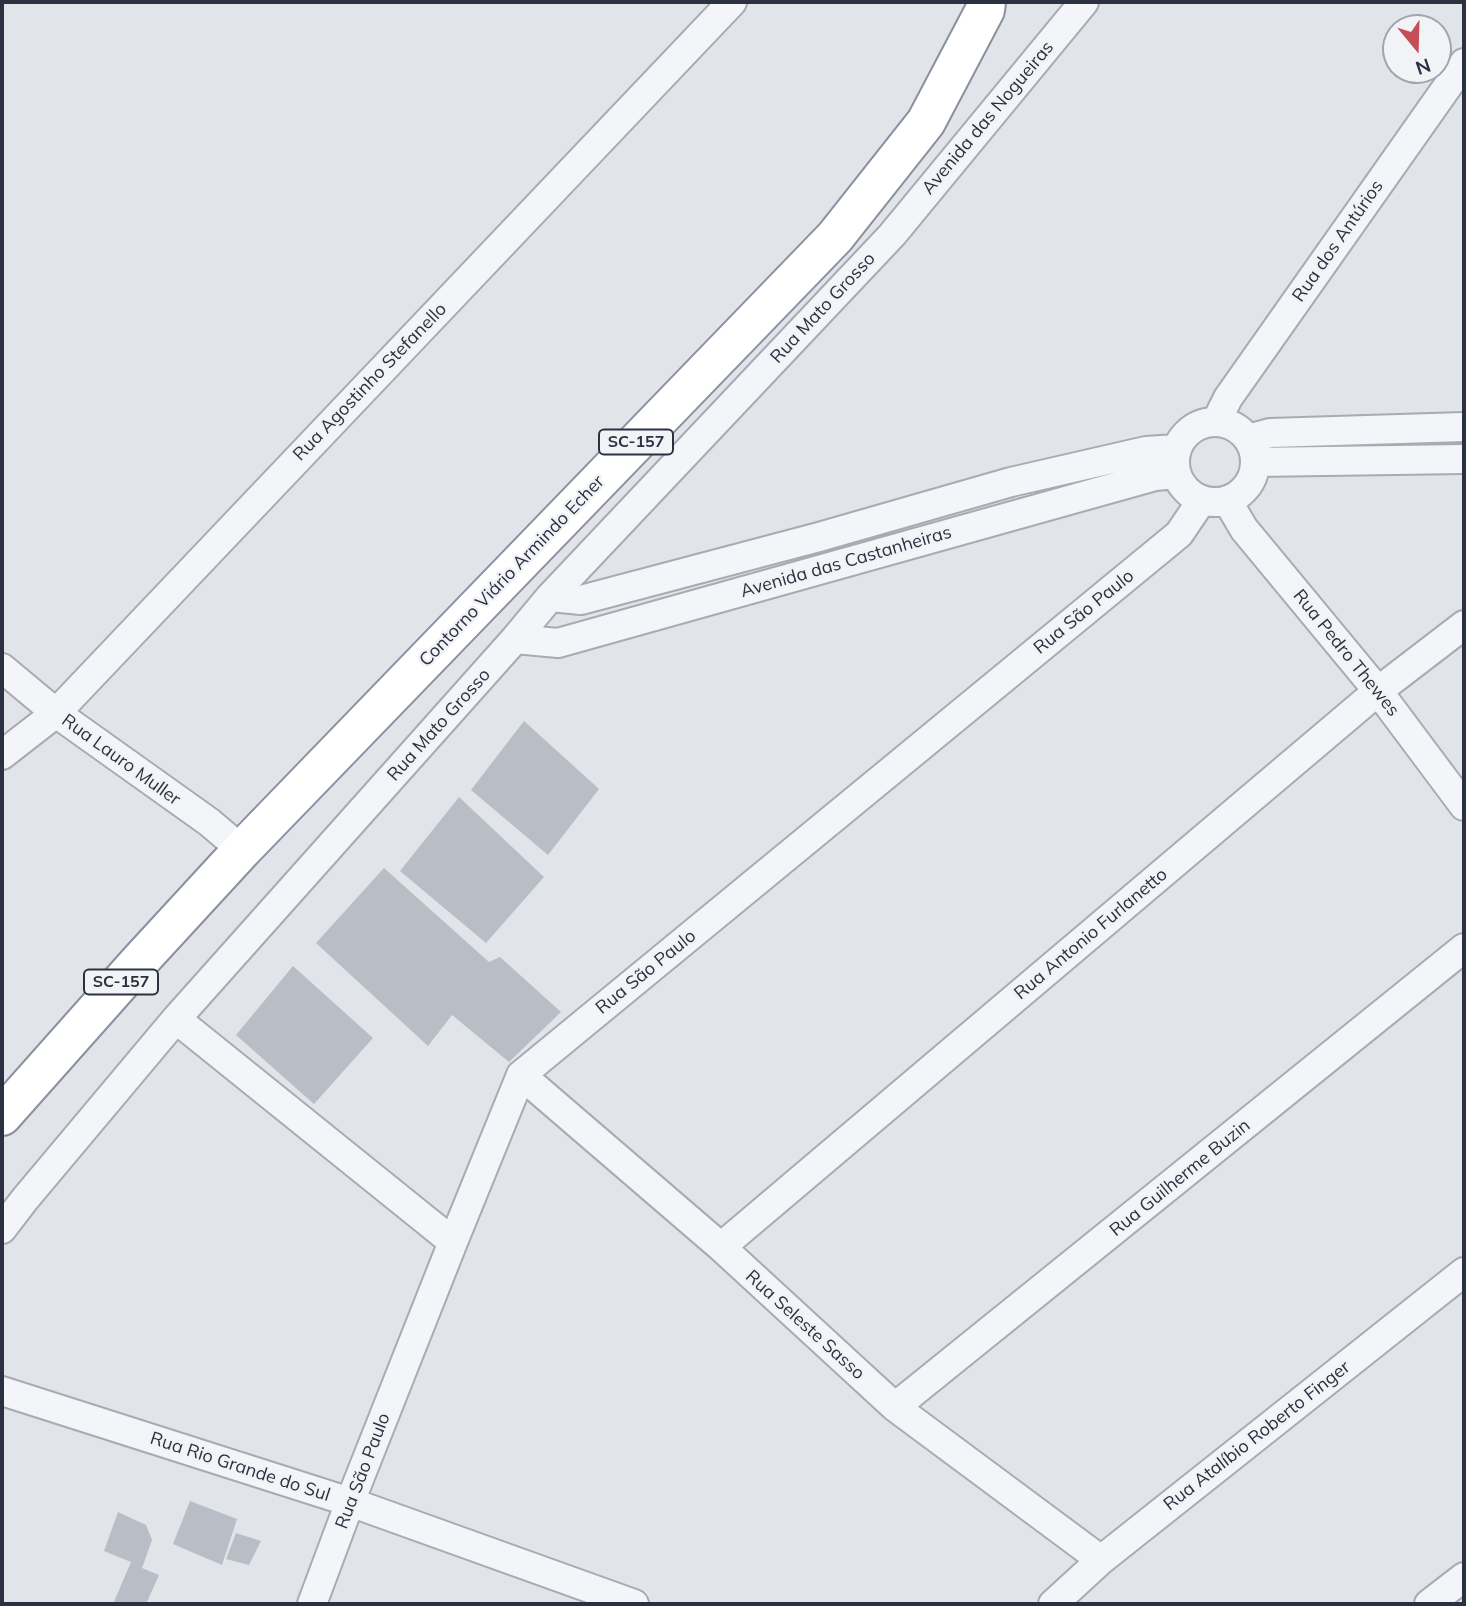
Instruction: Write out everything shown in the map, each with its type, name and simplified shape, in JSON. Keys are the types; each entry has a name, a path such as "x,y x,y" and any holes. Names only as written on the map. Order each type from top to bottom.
{"highway":[{"name":"Contorno Viário Armindo Echer","path":"2,1116 242,850 835,237 926,122 985,10 986,2"}],"street":[{"name":"Rua Agostinho Stefanello","path":"2,755 56,713 732,2"},
{"name":"Avenida das Nogueiras","path":"892,235 1084,2"},
{"name":"Rua dos Antúrios","path":"1216,422 1228,398 1464,63"},
{"name":"Rua Mato Grosso","path":"2,1229 176,1019 550,597 892,235"},
{"path":"1216,422 1228,424 1239,430 1252,451 1254,475 1238,495 1214,500 1191,494 1182,485 1177,461 1183,438 1192,429 1216,422"},
{"path":"1252,451 1270,433 1464,426"},
{"name":"Avenida das Castanheiras","path":"550,597 580,600 819,537 1011,482 1146,451 1177,461"},
{"path":"1252,451 1464,459"},
{"name":"Avenida das Castanheiras","path":"515,639 558,643 1155,476 1177,461"},
{"name":"Rua Pedro Thewes","path":"1214,500 1244,529 1378,691 1464,806"},
{"name":"Rua São Paulo","path":"312,1604 453,1242 522,1074 1178,534 1214,500"},
{"name":"Rua Antonio Furlanetto","path":"721,1247 1378,691 1464,625"},
{"name":"Rua Lauro Muller","path":"2,668 56,713 209,822 242,850"},
{"name":"Rua Guilherme Buzin","path":"895,1407 1464,948"},
{"path":"176,1019 453,1242"},
{"name":"Rua Seleste Sasso","path":"522,1074 721,1247 895,1407 1101,1560"},
{"name":"Rua Atalíbio Roberto Finger","path":"1053,1604 1101,1560 1464,1272"},
{"name":"Rua Rio Grande do Sul","path":"2,1391 350,1502 634,1604"},
{"path":"1429,1604 1464,1577"}],"building":[{"path":"524,721 599,789 548,855 471,790"},
{"path":"459,797 544,877 486,943 400,871"},
{"path":"384,868 489,962 500,957 561,1012 509,1062 452,1015 428,1046 316,943"},
{"path":"293,966 373,1038 314,1104 236,1035"},
{"path":"190,1501 237,1519 222,1565 173,1544"},
{"path":"118,1512 146,1525 152,1540 142,1568 159,1575 146,1604 113,1604 131,1562 104,1551"},
{"path":"236,1533 261,1541 249,1565 226,1559"}]}
